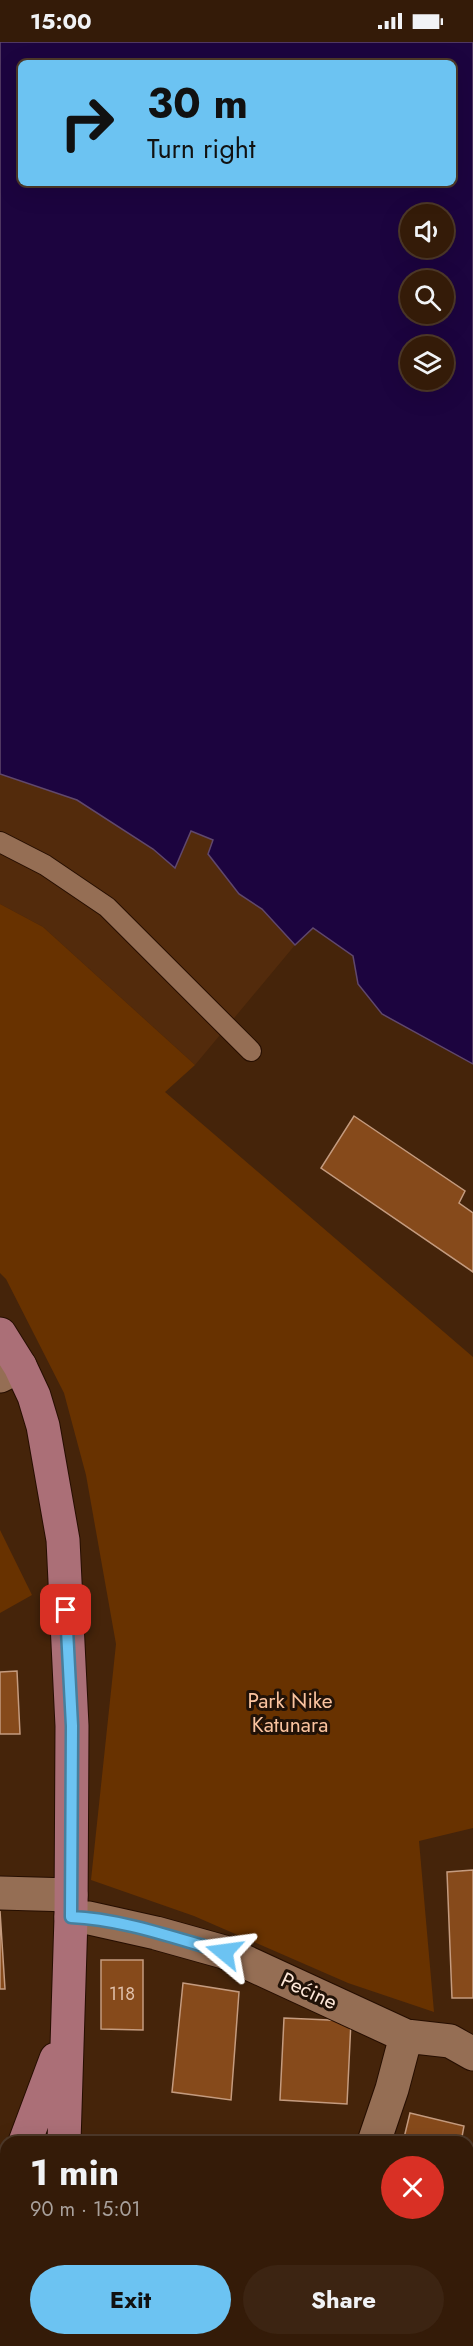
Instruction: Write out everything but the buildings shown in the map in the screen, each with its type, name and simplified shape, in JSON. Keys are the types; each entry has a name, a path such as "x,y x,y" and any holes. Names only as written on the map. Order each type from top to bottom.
{"main road":[{"path":"0,1334 10,1371 34,1396 43,1426 63,1540 72,1726 71,1906 64,2136"},
{"path":"27,2136 66,2028"}],"street":[{"name":"Pećine","path":"0,1893 71,1906 89,1918 224,1952 406,2036 450,2041 471,2056"},
{"path":"376,2136 392,2089 406,2036"}],"lane":[{"path":"0,842 45,865 107,907 250,1051"}],"shaded area":[{"path":"0,42 473,42 473,1064 382,1014 358,984 353,956 313,928 295,945 262,909 239,894 208,854 213,840 191,831 175,868 153,849 77,800 0,774"},
{"path":"0,774 77,800 153,849 174,868 191,831 213,840 208,854 239,894 262,909 295,945 195,1065 43,927 0,904"}],"green space":[{"name":"Park Nike Katunara","path":"0,904 43,927 195,1065 165,1092 473,1357 473,1828 419,1841 434,2012 348,1983 194,1916 91,1880 116,1644 86,1475 64,1393 6,1279 0,1273"},
{"path":"0,1530 32,1595 0,1613"}],"route":[{"path":"66,1610 72,1726 71,1917 89,1918 156,1933 224,1952"}]}
